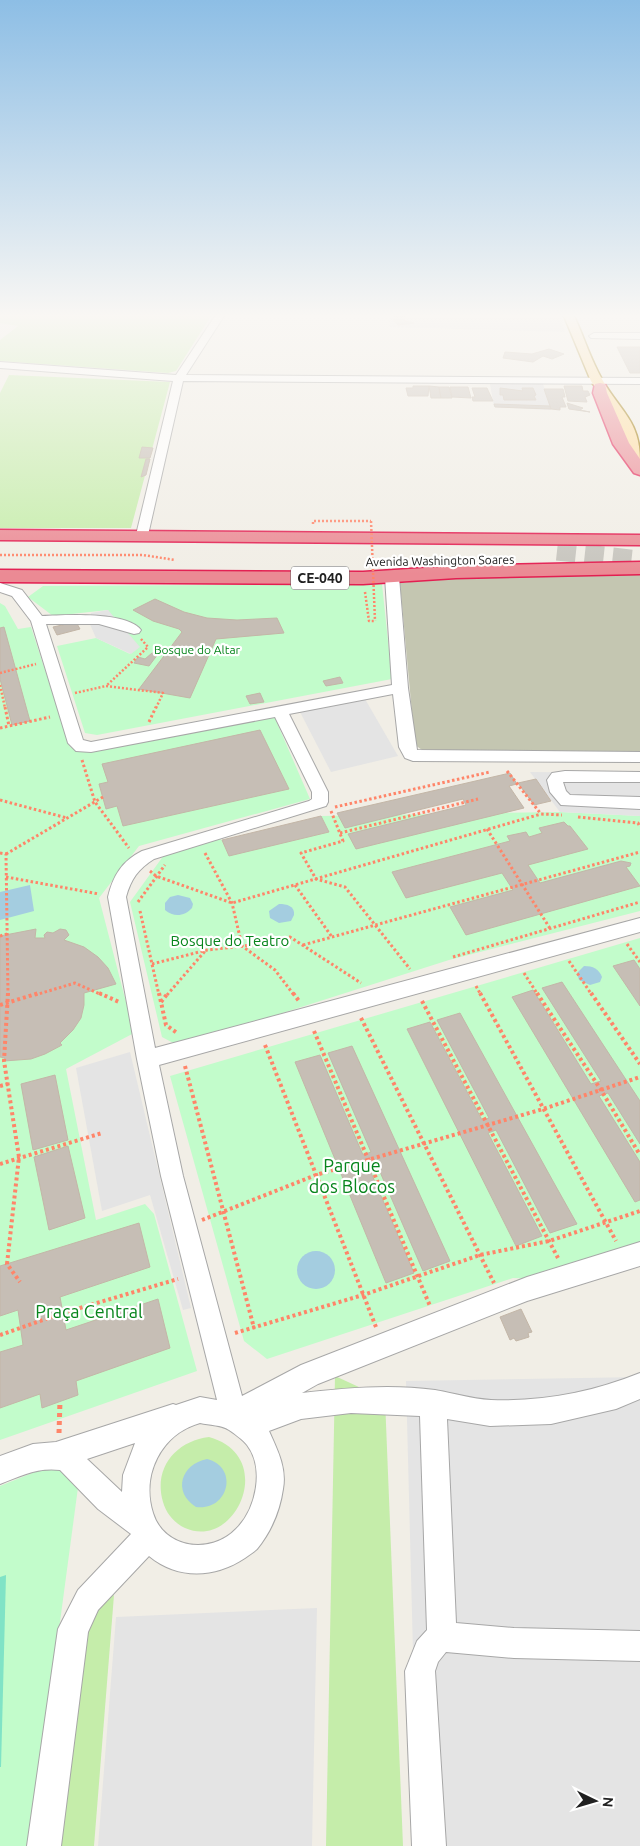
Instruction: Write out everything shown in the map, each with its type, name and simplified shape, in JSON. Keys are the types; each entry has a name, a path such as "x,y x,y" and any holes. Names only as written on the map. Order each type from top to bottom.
{"highway":[{"path":"604,402 620,444 640,470"},
{"path":"0,535 80,542 267,550 557,551"},
{"name":"Avenida Washington Soares","path":"0,535 640,540"},
{"name":"Avenida Washington Soares","path":"0,576 363,578 456,572 640,568"}],"main road":[{"path":"616,402 640,456"},
{"path":"621,402 640,427"}],"street":[{"path":"142,535 173,402"},
{"path":"17,593 39,576"},
{"path":"392,577 400,688 407,747 411,754 419,757 640,757"},
{"path":"0,587 17,593 38,620 76,743 82,747 141,738 400,688"},
{"path":"38,620 98,618 112,620 134,630"},
{"path":"240,1420 215,1339 186,1227 147,1060 117,897 121,880 137,860 320,802 320,792 280,712"},
{"path":"640,777 565,776 558,777 555,780 555,785 563,800 640,803"},
{"path":"147,1060 181,1044 259,1030 305,1006 353,995 412,978 468,972 640,925"},
{"path":"240,1420 310,1374 502,1299 633,1256"},
{"path":"240,1420 301,1406 341,1401 433,1403 490,1413 551,1411 616,1396 640,1386"},
{"path":"433,1403 442,1637"},
{"path":"0,1470 38,1455 58,1455 67,1458 108,1499 146,1530 167,1552 183,1560 201,1561 222,1556 241,1545 257,1527 266,1509 270,1490 270,1471 267,1453 259,1437 240,1420 216,1410 200,1410 162,1419 58,1455"},
{"path":"146,1530 136,1504 136,1489 141,1460 156,1435 166,1425 184,1414"},
{"path":"44,1846 73,1628 88,1600 146,1530"},
{"path":"429,1846 420,1671 425,1653 432,1644 442,1637 514,1643 640,1646"}],"path":[{"path":"363,578 368,622 375,620 371,521"},
{"path":"0,555 143,555 178,561"},
{"name":"Avenida Washington Soares","path":"372,561 382,561"},
{"path":"106,686 148,647 134,630"},
{"path":"0,673 37,664"},
{"path":"0,685 9,726"},
{"path":"62,696 106,686 163,694 141,738"},
{"path":"0,728 50,718"},
{"path":"505,768 541,814"},
{"path":"495,771 330,808 343,841 301,853 316,879 346,887 412,978 568,1277"},
{"path":"0,853 6,854 103,797"},
{"path":"340,833 478,799"},
{"path":"0,800 68,818"},
{"path":"156,876 232,903 541,814 568,816"},
{"path":"577,817 638,823 640,827"},
{"path":"487,829 550,928"},
{"path":"202,847 232,903 242,946 275,970 305,1006 438,1324"},
{"path":"303,945 640,852"},
{"path":"6,854 8,1003 4,1061 18,1157 7,1264 20,1282"},
{"path":"170,858 138,901 166,1025 181,1044 254,1328"},
{"path":"6,877 117,897"},
{"path":"295,885 332,937"},
{"path":"448,958 640,902"},
{"path":"618,931 640,962"},
{"path":"0,936 7,934"},
{"path":"152,964 207,950 242,946 290,936 362,983"},
{"path":"560,947 640,1064"},
{"path":"161,1003 207,950"},
{"path":"516,960 601,1090 640,1155"},
{"path":"412,978 420,966"},
{"path":"402,972 412,978"},
{"path":"468,972 606,1223 633,1256"},
{"path":"370,981 362,983 353,995 424,1144 502,1299"},
{"path":"0,1005 76,983 138,1010"},
{"path":"290,1004 305,1006"},
{"path":"259,1030 384,1346"},
{"path":"186,1227 316,1175 543,1109 640,1077"},
{"path":"0,1086 8,1084"},
{"path":"0,1164 102,1133"},
{"path":"215,1339 364,1295 480,1256 549,1241 640,1210"},
{"path":"0,1335 63,1313 198,1274"},
{"path":"58,1455 60,1401"}],"shaded area":[{"path":"493,402 549,402 551,410 494,407"},
{"path":"640,573 640,751 425,752 415,745 400,583 453,578"},
{"path":"108,610 140,647 131,654 96,638 89,622 91,613"},
{"path":"365,699 398,756 331,772 300,712"},
{"path":"530,772 640,773 640,816 560,812"},
{"path":"130,1052 191,1308 183,1310 150,1195 102,1211 76,1068"},
{"path":"640,1377 640,1846 418,1846 406,1381"},
{"path":"317,1608 312,1846 98,1846 116,1617"}],"green space":[{"path":"0,402 165,402 131,528 0,528"},
{"name":"Bosque do Altar","path":"382,584 392,679 97,735 85,733 57,646 96,638 130,654 108,610 53,616 28,597 43,586"},
{"name":"Praça Central","path":"0,603 5,606 18,629 31,627 70,747 91,752 274,716 310,799 139,846 99,898 134,1033 66,1069 96,1220 145,1204 154,1214 197,1371 0,1440"},
{"name":"Bosque do Teatro","path":"560,812 640,816 640,911 449,960 179,1046 162,1037 130,902 164,855 217,838 222,840 229,855 329,832 321,816"},
{"name":"Parque dos Blocos","path":"640,938 640,1247 544,1279 513,1278 267,1359 244,1341 170,1076"},
{"path":"335,1376 385,1399 403,1846 326,1846"},
{"path":"209,1437 230,1447 242,1462 245,1480 242,1498 233,1514 220,1526 204,1531 185,1528 171,1517 163,1502 161,1478 164,1468 177,1450 186,1444"},
{"path":"57,1463 79,1480 30,1846 0,1846 0,1486"},
{"path":"6,1575 1,1767 0,1767 0,1577"},
{"path":"114,1595 94,1846 57,1846 90,1609"}],"water":[{"path":"30,885 34,911 0,920 0,892"},
{"path":"178,895 190,898 193,904 192,908 186,913 179,915 168,913 165,910 165,903 170,897"},
{"path":"279,904 288,905 293,909 294,915 291,921 279,923 270,918 269,911"},
{"path":"584,966 593,967 601,974 600,982 590,985 579,980 577,973"},
{"path":"316,1251 323,1252 329,1257 334,1263 334,1277 329,1283 323,1288 316,1289 309,1288 303,1283 298,1277 297,1270 298,1263 303,1257 309,1252"},
{"path":"207,1459 217,1464 223,1470 226,1488 216,1502 207,1506 196,1507 184,1494 182,1487 183,1479 191,1466"}],"building":[{"path":"549,402 564,402 566,407 560,407 560,410 551,409"},
{"path":"567,403 583,408 580,410 590,412 569,409"},
{"path":"494,404 550,406 551,409 495,407"},
{"path":"142,447 153,448 150,458 139,458"},
{"path":"146,459 150,459 146,475 141,477"},
{"path":"155,599 184,612 207,618 237,620 277,618 284,633 216,639 190,698 139,689 182,632 179,629 153,621 133,610"},
{"path":"76,622 80,629 57,635 53,627"},
{"path":"4,627 30,721 12,725 0,679 0,628"},
{"path":"152,653 158,654 149,666 134,663 138,657 145,659"},
{"path":"340,677 343,683 326,686 323,681"},
{"path":"260,693 264,702 250,704 246,696"},
{"path":"260,730 289,789 123,826 117,806 106,809 99,784 108,782 102,764"},
{"path":"510,773 517,784 509,786 524,808 356,849 348,834 466,805 463,799 345,828 337,813"},
{"path":"536,779 551,801 534,805 518,783"},
{"path":"321,816 329,832 229,856 222,840"},
{"path":"564,822 570,826 588,849 528,865 540,883 621,861 631,863 630,866 626,867 640,886 466,935 450,907 513,890 502,873 406,898 392,872 510,841 507,836 526,832 529,837 542,833 539,828"},
{"path":"36,929 35,938 45,938 44,935 47,932 53,933 60,929 66,930 69,935 64,940 84,947 98,957 108,968 116,984 84,993 81,1018 73,1030 60,1043 62,1045 31,1059 4,1061 5,1058 0,1057 0,936"},
{"path":"634,960 640,969 640,1006 613,966"},
{"path":"562,982 640,1101 640,1144 608,1093 599,1096 640,1162 640,1200 635,1202 512,997 533,990 591,1084 601,1081 542,988"},
{"path":"460,1013 577,1224 550,1233 496,1130 488,1133 542,1236 516,1246 407,1029 430,1022 482,1120 489,1118 437,1020"},
{"path":"352,1046 450,1261 423,1271 377,1165 369,1168 414,1273 386,1283 295,1062 320,1055 363,1155 371,1152 328,1053"},
{"path":"55,1075 68,1140 33,1150 21,1084"},
{"path":"68,1146 85,1218 49,1230 34,1157"},
{"path":"139,1223 150,1267 60,1297 66,1330 158,1299 170,1348 76,1381 78,1395 42,1408 40,1394 0,1408 0,1352 23,1345 18,1310 0,1316 0,1266"},
{"path":"521,1309 532,1332 528,1333 529,1337 516,1341 514,1338 510,1340 500,1317"}],"tunnel":[{"path":"557,551 640,560"}]}
